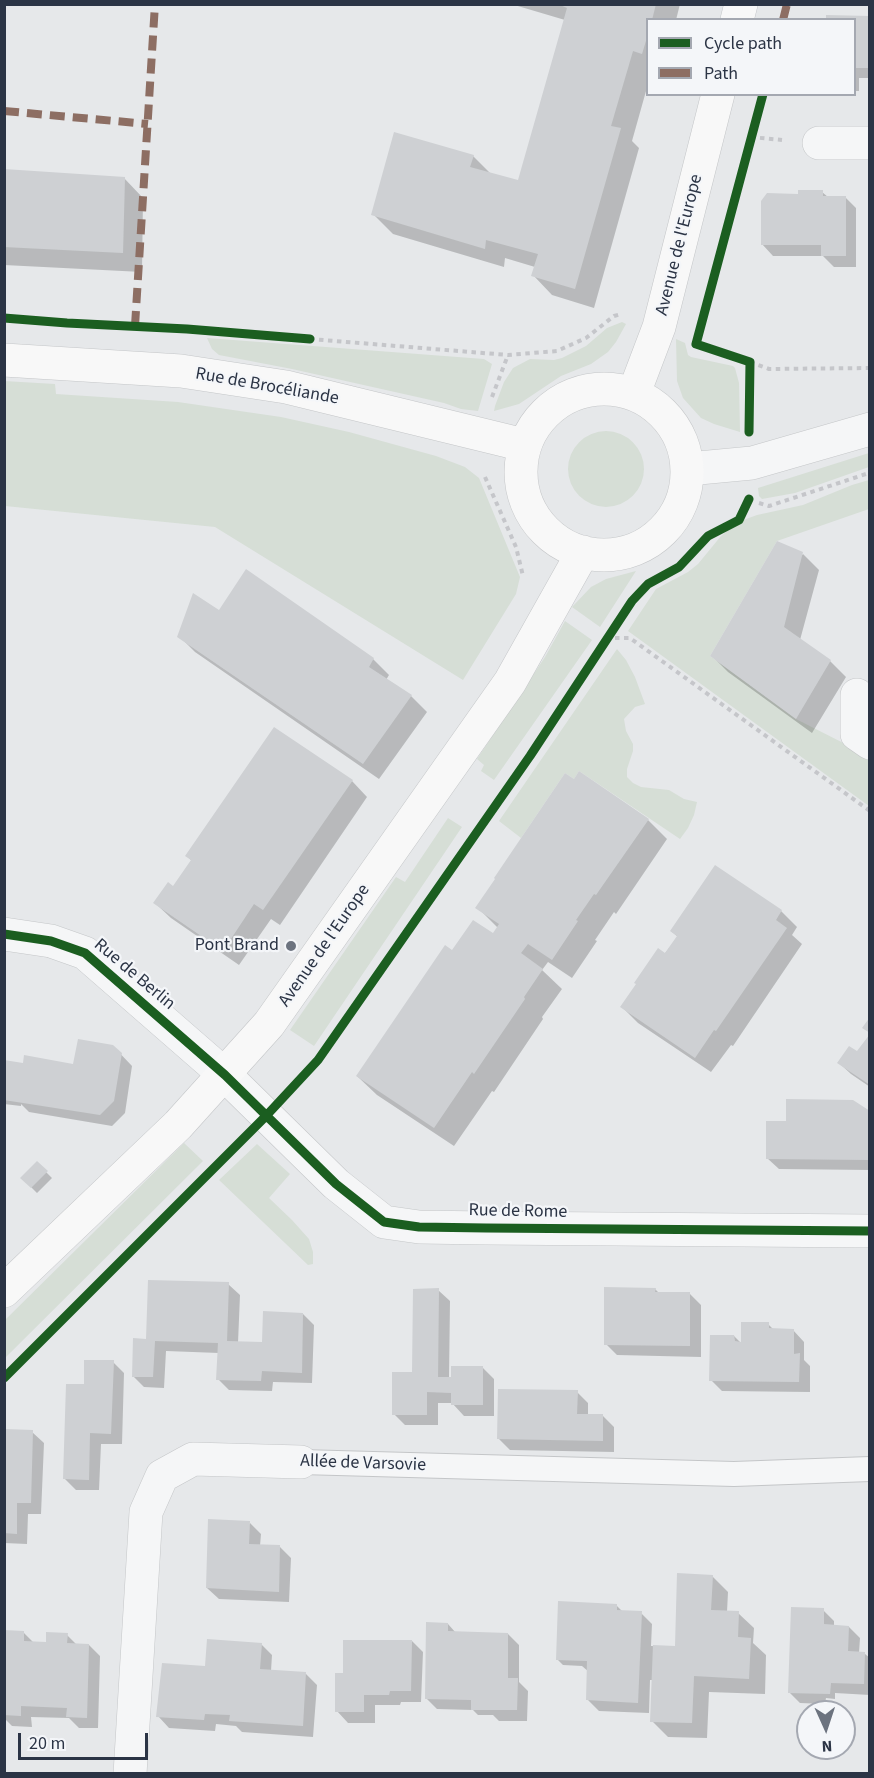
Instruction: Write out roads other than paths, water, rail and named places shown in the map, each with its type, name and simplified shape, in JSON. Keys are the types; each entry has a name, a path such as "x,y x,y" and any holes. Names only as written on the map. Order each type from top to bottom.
{"street":[{"name":"Avenue de l'Europe","path":"634,393 659,327 717,96"},
{"path":"819,142 870,143"},
{"name":"Rue de Brocéliande","path":"4,360 181,371 286,387 524,445"},
{"path":"601,387 634,393 662,410 681,438 687,469 685,492 677,513 663,531 644,545 614,554 583,552 557,541 537,523 524,499 520,471 524,445 541,416 568,396 601,387"},
{"path":"687,469 752,463 870,429"},
{"name":"Avenue de l'Europe","path":"4,1291 178,1125 269,1024 510,682 583,552"},
{"path":"856,695 857,734 870,743"},
{"name":"Rue de Berlin","path":"4,934 51,941 85,953 225,1075"},
{"name":"Rue de Rome","path":"225,1075 336,1184 384,1222 419,1227 869,1235"},
{"name":"Allée de Varsovie","path":"130,1773 146,1512 162,1476 193,1459 301,1462"}],"lane":[{"name":"Allée de Varsovie","path":"301,1462 734,1474 870,1469"}],"place":[{"name":"Pont Brand","path":"291,946"}]}
